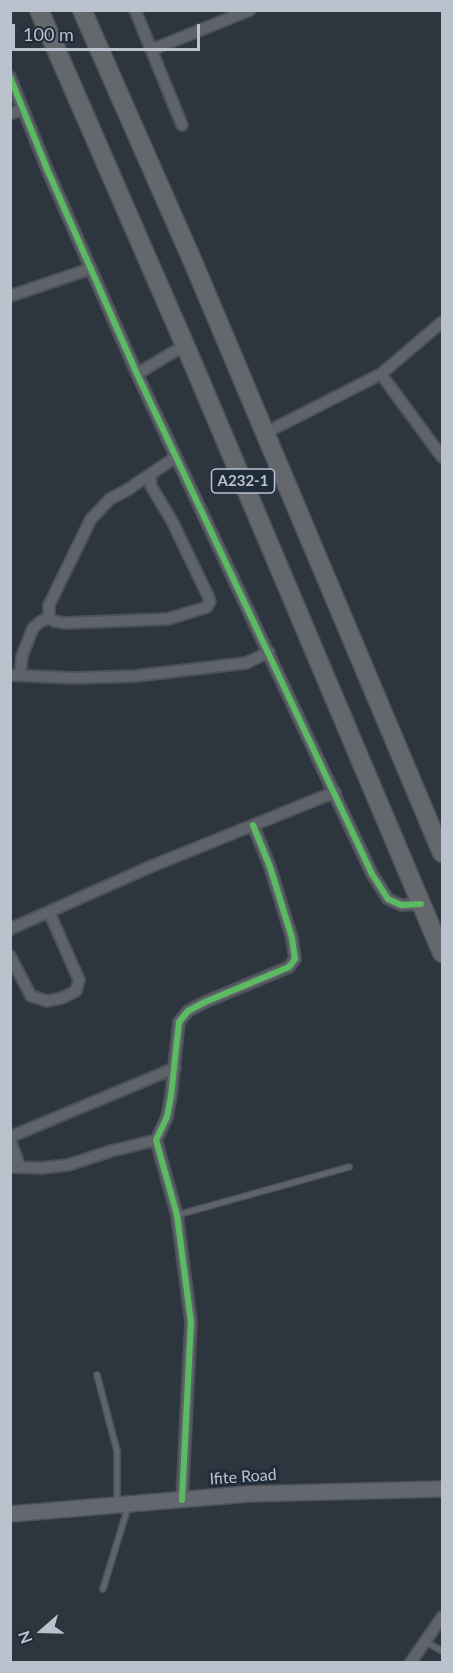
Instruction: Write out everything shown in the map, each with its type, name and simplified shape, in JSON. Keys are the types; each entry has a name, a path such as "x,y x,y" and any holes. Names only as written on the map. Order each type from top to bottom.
{"highway":[{"name":"A232-1","path":"39,10 185,345 442,953"},
{"name":"A232-1","path":"82,10 193,262 442,853"}],"street":[{"path":"135,10 182,125"},
{"path":"151,50 250,10"},
{"path":"10,77 90,269 137,374 372,874 388,899 401,905 421,904"},
{"path":"10,114 23,109"},
{"path":"10,296 90,269"},
{"path":"265,433 381,374 442,322"},
{"path":"137,374 185,345"},
{"path":"381,374 440,450"},
{"path":"49,618 49,605 91,519 110,499 176,458"},
{"path":"49,618 63,623 157,620 168,619 207,607 210,602 208,596 172,521 151,486 150,476"},
{"path":"49,618 33,628 15,675 73,678 135,676 246,663 268,652"},
{"path":"10,929 152,866 335,792"},
{"path":"182,1500 191,1322 177,1215 156,1140 167,1117 175,1068 175,1040 178,1022 188,1011 205,1002 289,967 295,958 292,938 270,867 253,825"},
{"path":"10,956 31,996 47,1001 62,998 76,991 79,980 49,912"},
{"path":"156,1140 68,1165 41,1168 15,1167 10,1139 175,1068"},
{"name":"Ifite Road","path":"10,1514 248,1494 442,1489"},
{"path":"411,1662 442,1617"}],"lane":[{"path":"177,1215 349,1167"},
{"path":"97,1375 117,1451 123,1505 103,1589"},
{"path":"425,1641 442,1651"}],"cycle path":[{"path":"10,77 47,169 137,374 372,874 388,899 401,905 421,904"},
{"path":"182,1500 191,1322 177,1215 156,1140 167,1117 179,1022 188,1011 289,967 295,959 292,938 270,867 253,825"}]}
